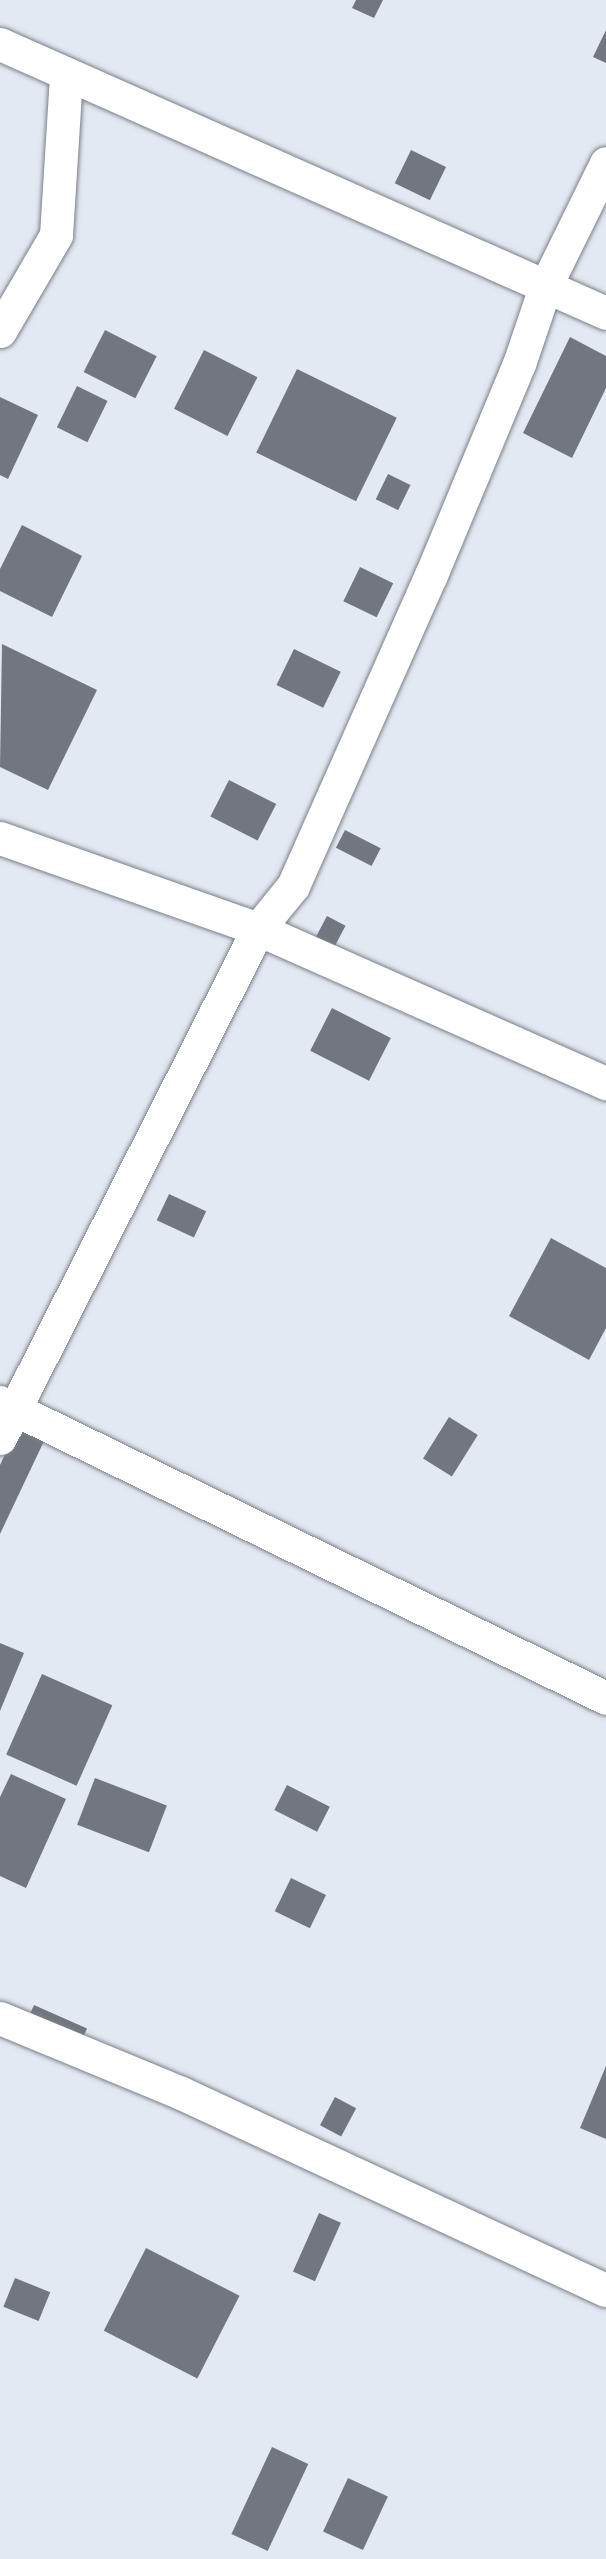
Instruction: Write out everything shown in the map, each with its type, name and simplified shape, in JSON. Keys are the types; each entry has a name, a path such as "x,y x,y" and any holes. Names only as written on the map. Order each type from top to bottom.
{"street":[{"path":"0,44 606,313"},
{"path":"0,332 56,235 66,74"},
{"path":"0,1438 7,1404 258,929 293,886 388,674 519,364 545,287 606,163"},
{"path":"0,821 12,844 258,929 606,1083"},
{"path":"7,1404 606,1698"},
{"path":"0,2018 181,2093 606,2290"}],"building":[{"path":"356,0 383,0 374,18 352,8"},
{"path":"606,30 606,63 593,57"},
{"path":"411,150 446,167 430,200 395,183"},
{"path":"105,330 157,356 135,398 84,372"},
{"path":"570,337 606,356 606,388 572,458 523,433"},
{"path":"204,350 257,377 227,436 174,409"},
{"path":"297,369 397,418 356,501 256,453"},
{"path":"77,386 108,401 87,442 57,427"},
{"path":"0,397 38,415 8,479 0,475"},
{"path":"388,474 410,485 398,510 376,499"},
{"path":"22,525 82,556 52,617 0,591 0,569"},
{"path":"360,567 393,583 377,617 343,601"},
{"path":"2,644 97,690 48,790 0,767"},
{"path":"294,649 341,672 323,708 276,685"},
{"path":"229,780 276,804 258,841 210,817"},
{"path":"345,830 381,848 372,866 336,848"},
{"path":"327,916 346,926 330,956 311,946"},
{"path":"332,1008 391,1038 369,1081 310,1051"},
{"path":"169,1194 206,1211 194,1238 157,1220"},
{"path":"551,1238 606,1268 606,1328 589,1360 509,1316"},
{"path":"449,1417 478,1435 452,1477 423,1459"},
{"path":"18,1426 45,1439 0,1534 0,1465"},
{"path":"0,1643 24,1653 0,1711"},
{"path":"42,1674 112,1705 77,1786 6,1754"},
{"path":"11,1774 66,1799 26,1888 0,1876 0,1797"},
{"path":"95,1778 167,1806 149,1852 77,1825"},
{"path":"287,1785 330,1807 317,1832 274,1810"},
{"path":"291,1878 326,1895 310,1928 275,1911"},
{"path":"34,2005 87,2029 72,2063 19,2040"},
{"path":"606,2066 606,2139 580,2128"},
{"path":"335,2097 356,2108 341,2137 320,2125"},
{"path":"319,2213 341,2223 315,2281 293,2271"},
{"path":"146,2248 240,2296 197,2379 104,2331"},
{"path":"15,2278 50,2292 39,2321 3,2307"},
{"path":"272,2447 308,2464 268,2551 231,2534"},
{"path":"348,2478 388,2497 363,2550 323,2531"}]}
